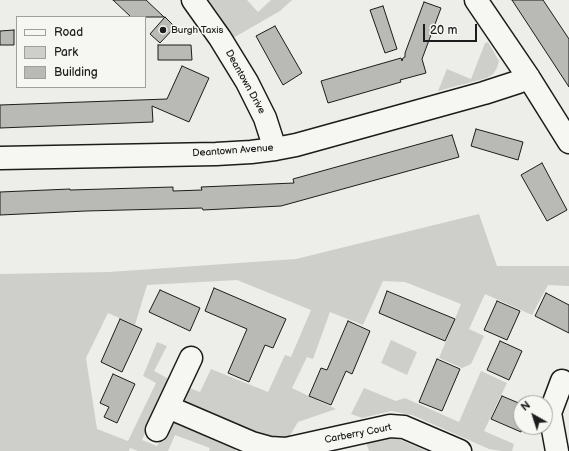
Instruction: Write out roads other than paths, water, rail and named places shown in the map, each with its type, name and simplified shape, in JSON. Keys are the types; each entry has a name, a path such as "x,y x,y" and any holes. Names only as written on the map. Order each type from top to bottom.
{"street":[{"name":"Deantown Drive","path":"193,0 220,38 247,82 265,118 275,149"},
{"path":"476,0 569,142"},
{"name":"Deantown Avenue","path":"0,158 216,154 275,149 296,145 468,97 528,78"},
{"path":"157,430 191,358"},
{"path":"557,451 550,413 562,381"},
{"name":"Carberry Court","path":"168,407 250,447 286,449 390,426 404,427 460,451"}],"place":[{"name":"Burgh Taxis","path":"163,30"}]}
